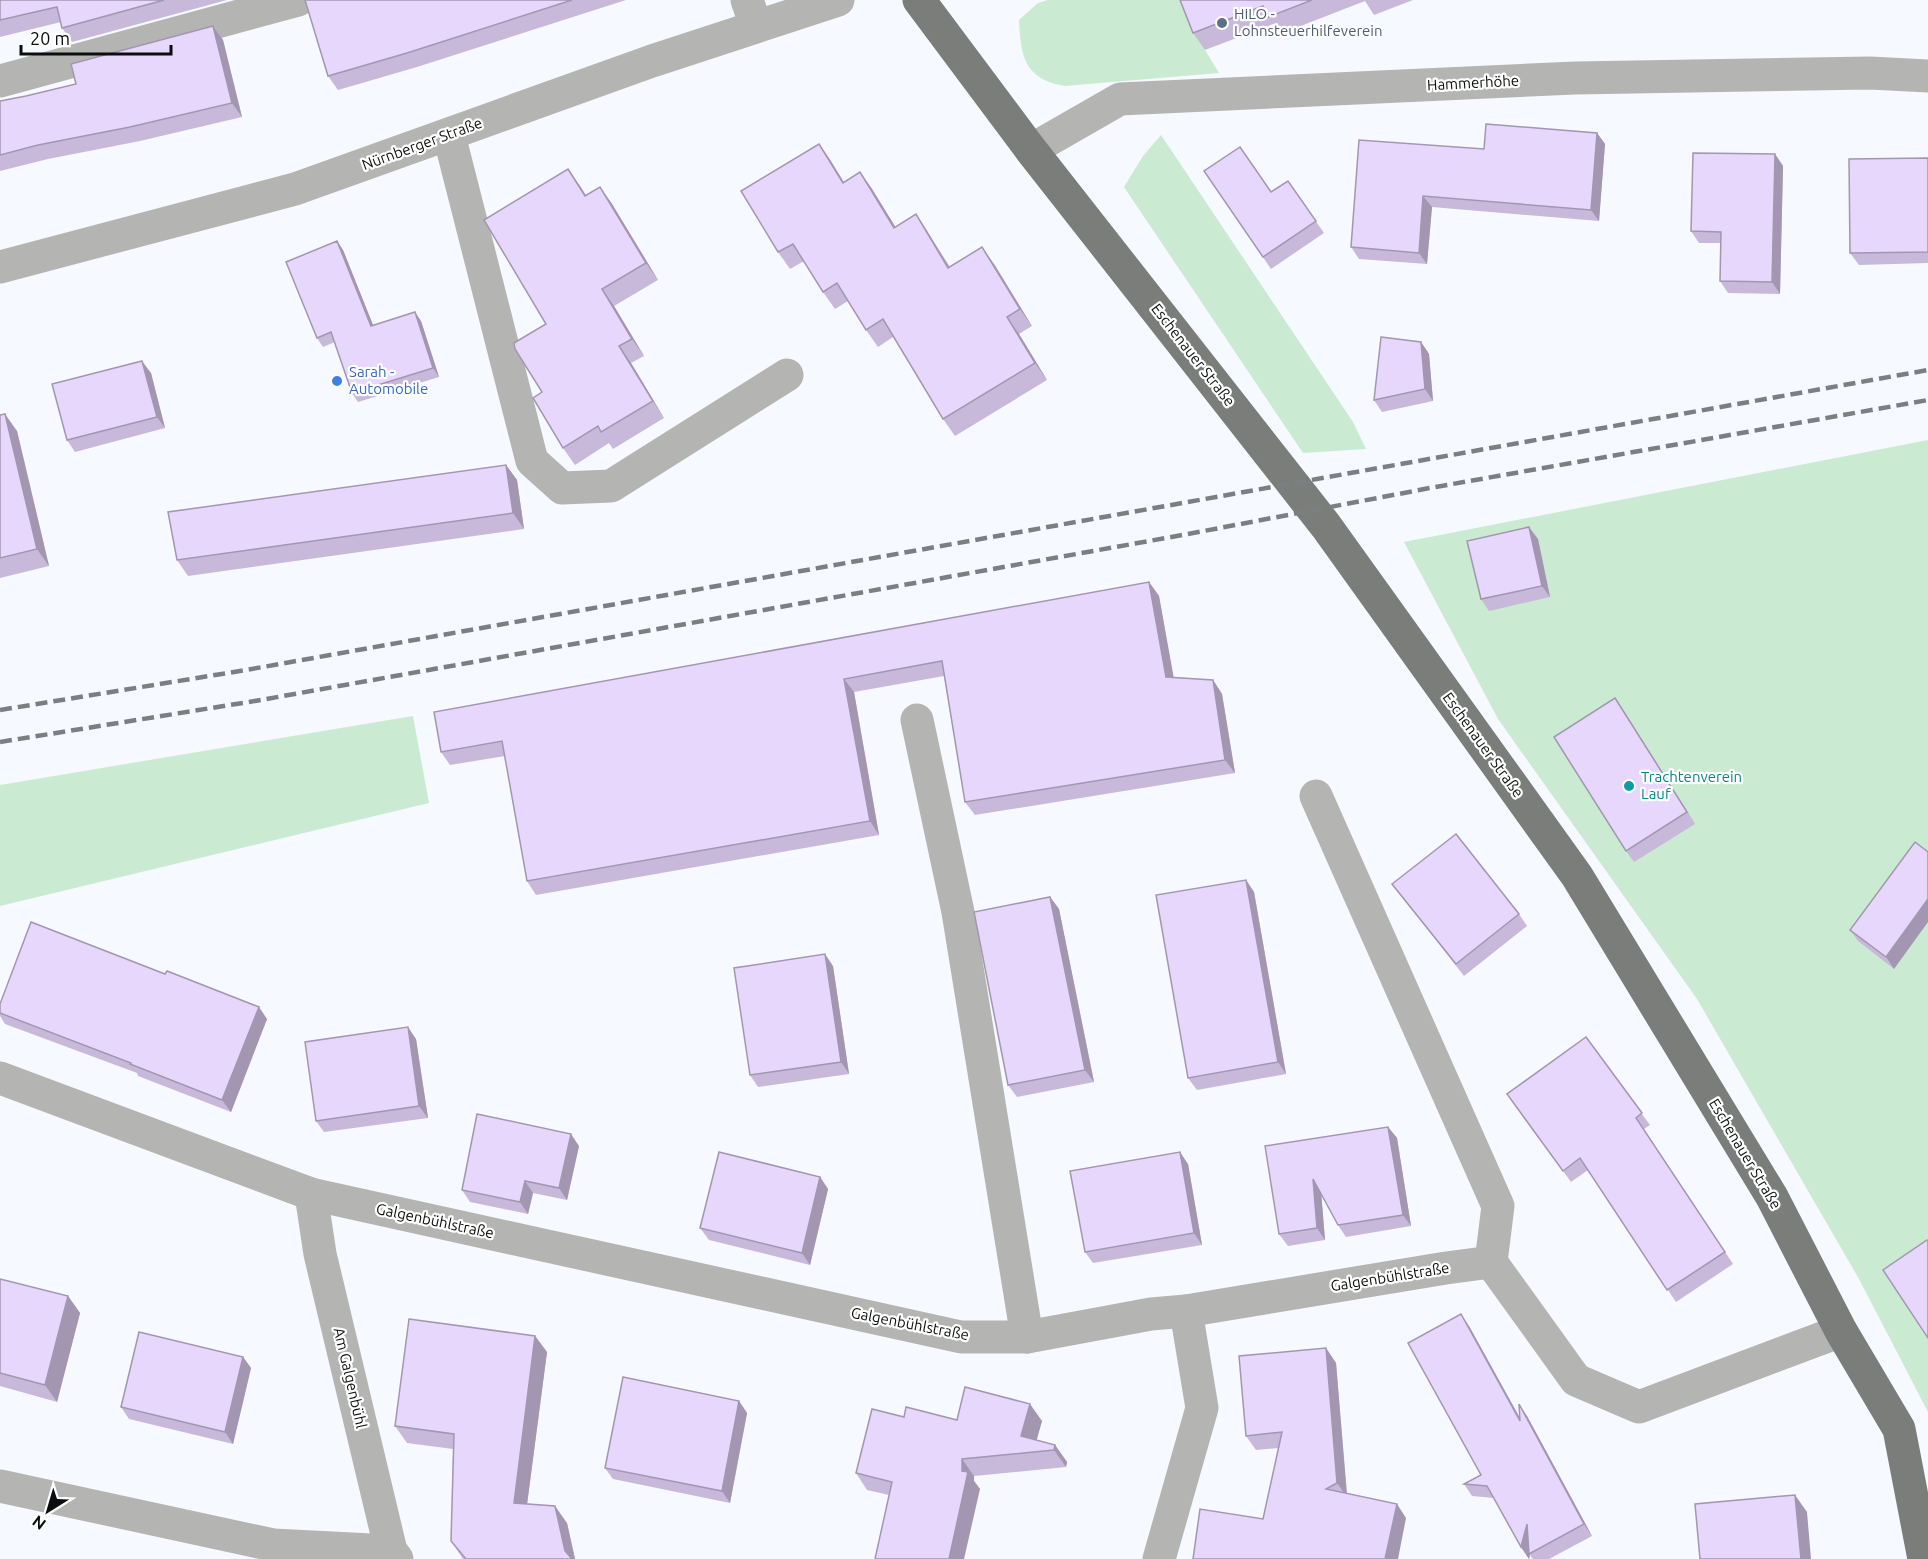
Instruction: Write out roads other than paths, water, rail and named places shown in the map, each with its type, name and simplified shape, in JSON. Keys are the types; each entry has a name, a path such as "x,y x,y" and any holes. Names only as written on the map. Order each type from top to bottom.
{"main road":[{"name":"Eschenauer Straße","path":"919,0 1032,150 1326,526 1577,876 1772,1197 1841,1331 1899,1430 1924,1559"}],"street":[{"path":"0,81 298,0"},
{"name":"Nürnberger Straße","path":"0,267 296,189 642,64 752,13 838,0"},
{"name":"Hammerhöhe","path":"1032,150 1120,99 1575,78 1870,73 1928,76"},
{"path":"449,135 532,461 562,488 611,486 787,375"},
{"path":"917,720 958,912 1027,1337"},
{"path":"1316,796 1498,1206 1491,1262 1576,1380 1639,1407 1841,1331"},
{"name":"Galgenbühlstraße","path":"0,1078 311,1194 961,1337 1027,1337 1151,1314 1185,1311 1491,1262"},
{"name":"Am Galgenbühl","path":"311,1194 320,1254 394,1555"},
{"path":"1160,1559 1202,1408 1185,1311"},
{"path":"0,1486 273,1545 394,1555"}],"railway":[{"path":"0,710 246,670 1928,370"},
{"path":"0,742 261,700 1928,400"}],"place":[{"name":"HILO - Lohnsteuerhilfeverein","path":"1222,23"},
{"name":"Sarah - Automobile","path":"337,381"},
{"name":"Trachtenverein Lauf","path":"1629,786"}]}
